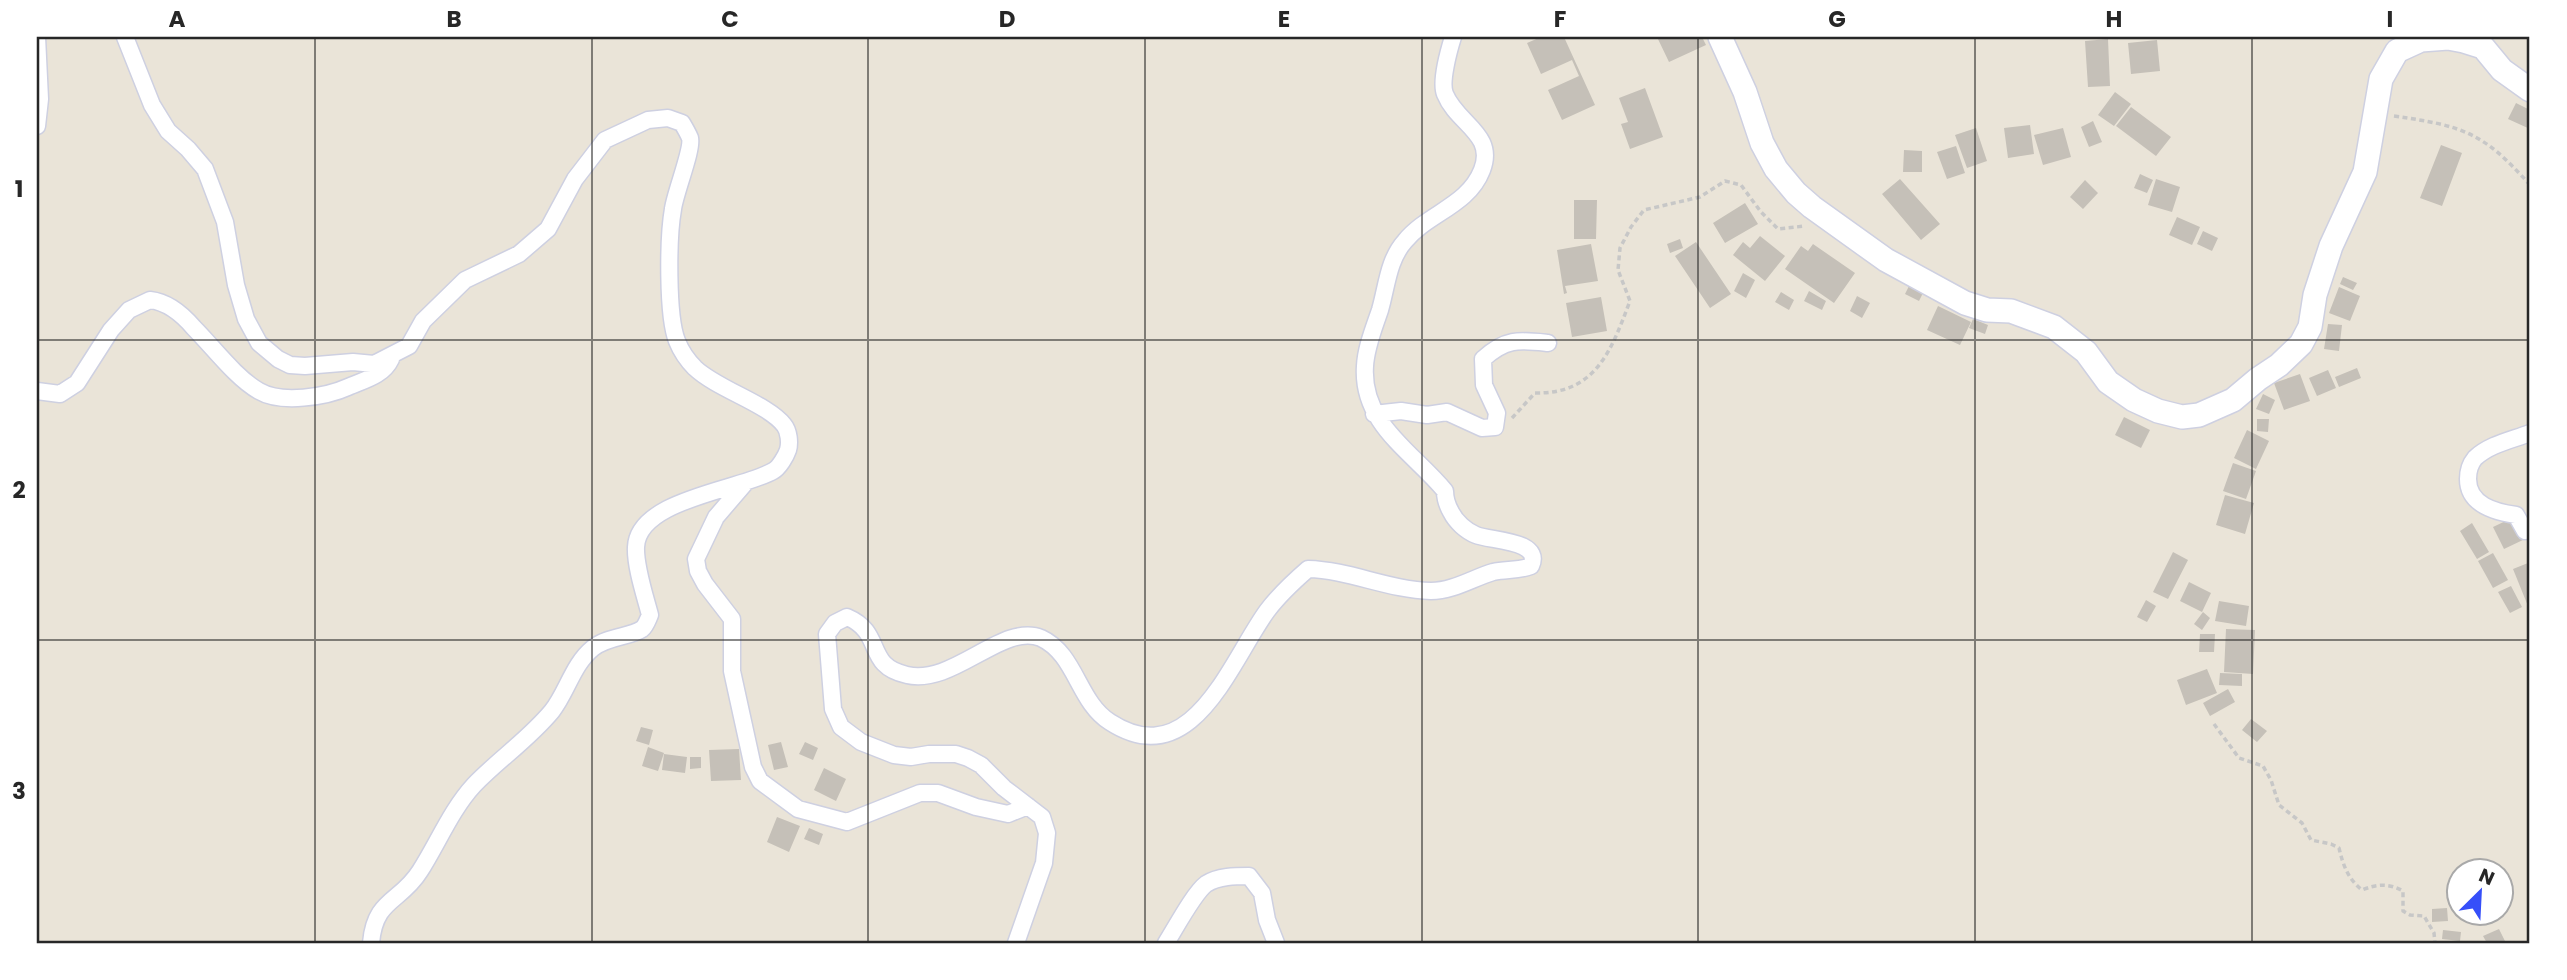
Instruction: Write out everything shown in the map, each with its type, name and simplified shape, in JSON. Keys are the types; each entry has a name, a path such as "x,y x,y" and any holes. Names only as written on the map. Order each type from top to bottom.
{"street":[{"path":"37,37 40,99 37,126"},
{"path":"125,37 152,105 168,131 205,169 225,222 236,285 246,319 259,343 290,365 354,362 374,364 409,346 423,321 466,280 519,254 548,229 575,179 605,140 648,120 668,118 682,123 691,140 672,213 670,304 676,340 695,368 783,423 788,432 789,448 776,470 695,497 657,515 640,531 636,547 650,615 646,623 642,629 611,638 592,649 579,664 552,710 528,738 473,787 451,817 420,872 404,891 382,908 372,928 371,943"},
{"path":"1016,943 1044,863 1047,833 1042,817 1004,788 981,765 968,758 956,754 911,757 894,755 861,741 841,727 833,709 827,634 835,623 847,617 860,622 871,635 876,653 889,670 910,676 937,673 958,666 999,643 1020,637 1037,637 1056,647 1069,663 1076,681 1106,720 1130,734 1158,737 1184,725 1205,709 1230,674 1268,610 1308,569 1326,570 1433,591 1457,587 1500,570 1521,570 1531,566 1533,554 1523,546 1473,534 1455,520 1445,500 1445,491 1427,470 1397,443 1374,414 1366,391 1365,366 1369,345 1392,261 1405,241 1423,223 1468,194 1482,170 1486,151 1483,140 1458,115 1444,92 1453,37"},
{"path":"1720,37 1745,92 1762,143 1776,169 1796,193 1886,260 1965,303 1987,310 2030,317 2054,327 2086,352 2108,383 2134,400 2158,411 2182,417 2199,415 2233,400 2279,365 2301,344 2310,327 2315,295 2331,246 2365,172 2381,79 2387,64 2397,51 2421,40 2448,38 2483,47 2502,70 2530,90"},
{"path":"37,391 60,394 77,383 111,330 129,310 150,300 169,307 187,319 236,373 261,393 292,398 340,391 378,374 388,366 394,354"},
{"path":"1374,414 1401,411 1427,415 1447,412 1482,428 1495,426 1497,413 1484,384 1483,359 1497,346 1515,341 1548,344"},
{"path":"2525,531 2516,515 2484,506 2474,500 2469,485 2469,473 2472,461 2483,452 2530,433"},
{"path":"746,482 716,517 696,559 698,571 705,584 732,619 732,670 753,767 760,781 797,809 847,822 920,793 938,793 976,807 1008,814 1028,806"},
{"path":"1167,943 1190,904 1206,884 1231,876 1249,876 1262,893 1267,920 1276,943"}],"path":[{"path":"2375,113 2452,126 2476,136 2506,158 2530,186"},
{"path":"1495,426 1515,417 1535,393 1559,391 1579,385 1596,371 1607,356 1630,301 1618,270 1620,248 1630,227 1644,210 1700,197 1725,181 1741,185 1761,212 1779,229 1801,228 1826,217"},
{"path":"2214,724 2239,758 2263,766 2279,805 2302,823 2311,840 2339,848 2345,870 2353,883 2362,890 2381,885 2393,886 2403,891 2403,911 2410,915 2424,916 2434,933 2435,943"}],"building":[{"path":"1541,37 1564,37 1595,105 1562,120 1548,90 1579,76 1572,60 1541,74 1527,43"},
{"path":"1657,37 1702,37 1706,45 1669,62"},
{"path":"2108,39 2110,86 2088,87 2085,41"},
{"path":"2157,40 2160,71 2131,74 2128,43"},
{"path":"1645,88 1663,137 1630,149 1621,124 1628,122 1619,98"},
{"path":"2115,92 2131,104 2114,126 2098,115"},
{"path":"2516,103 2530,110 2530,129 2508,119"},
{"path":"2131,107 2171,137 2156,156 2116,126"},
{"path":"2093,121 2102,142 2089,147 2081,127"},
{"path":"2030,125 2034,154 2008,158 2004,128"},
{"path":"1976,128 1987,161 1967,168 1955,135"},
{"path":"2063,128 2071,157 2043,165 2034,135"},
{"path":"2441,145 2462,153 2442,206 2420,198"},
{"path":"1956,146 1965,173 1947,179 1937,152"},
{"path":"1904,150 1922,151 1922,172 1903,172"},
{"path":"2140,174 2153,180 2147,193 2134,188"},
{"path":"1900,179 1940,224 1921,240 1882,194"},
{"path":"2156,179 2180,187 2172,212 2148,205"},
{"path":"2085,180 2098,193 2083,209 2070,197"},
{"path":"1574,200 1597,200 1596,239 1574,239"},
{"path":"1745,203 1758,224 1725,243 1713,223"},
{"path":"2177,217 2200,227 2192,245 2169,235"},
{"path":"2203,231 2218,238 2212,251 2197,244"},
{"path":"1760,236 1785,256 1765,281 1733,255 1743,242 1750,248"},
{"path":"1680,239 1683,248 1670,253 1667,244"},
{"path":"1696,242 1731,294 1710,308 1675,256"},
{"path":"1591,244 1598,281 1565,286 1567,293 1564,294 1557,250"},
{"path":"1813,244 1855,273 1834,303 1785,269 1801,246 1808,251"},
{"path":"1743,273 1755,280 1746,298 1734,291"},
{"path":"2343,277 2357,283 2353,290 2340,284"},
{"path":"1909,286 1923,293 1919,301 1905,294"},
{"path":"2339,287 2360,296 2350,321 2329,313"},
{"path":"1809,291 1826,301 1822,310 1804,301"},
{"path":"1781,292 1794,300 1789,310 1775,302"},
{"path":"1857,296 1870,303 1862,318 1850,311"},
{"path":"1601,297 1607,331 1572,337 1566,303"},
{"path":"1938,306 1971,322 1960,345 1927,330"},
{"path":"1973,319 1988,325 1985,334 1969,328"},
{"path":"2328,324 2342,325 2339,351 2324,349"},
{"path":"2357,368 2361,378 2339,387 2335,377"},
{"path":"2328,370 2336,388 2317,396 2309,378"},
{"path":"2300,374 2310,401 2284,410 2274,383"},
{"path":"2263,394 2275,400 2269,414 2256,409"},
{"path":"2124,417 2150,430 2141,448 2115,435"},
{"path":"2257,419 2269,419 2268,432 2257,431"},
{"path":"2247,430 2269,441 2256,469 2234,458"},
{"path":"2233,463 2256,471 2246,499 2223,491"},
{"path":"2225,495 2254,503 2245,534 2216,525"},
{"path":"2514,517 2525,539 2504,549 2493,527"},
{"path":"2472,523 2489,552 2477,559 2460,531"},
{"path":"2173,552 2188,560 2168,599 2153,592"},
{"path":"2493,553 2508,580 2493,588 2478,561"},
{"path":"2528,563 2530,570 2530,611 2513,569"},
{"path":"2189,582 2211,593 2202,612 2180,601"},
{"path":"2511,586 2522,607 2510,613 2498,592"},
{"path":"2146,600 2156,606 2147,622 2137,617"},
{"path":"2219,601 2249,606 2246,626 2215,621"},
{"path":"2203,612 2210,618 2202,630 2194,624"},
{"path":"2226,629 2255,630 2253,674 2224,672"},
{"path":"2200,634 2215,634 2214,652 2199,652"},
{"path":"2207,669 2217,693 2186,705 2177,680"},
{"path":"2220,673 2242,674 2242,686 2219,685"},
{"path":"2228,689 2235,702 2210,716 2203,703"},
{"path":"2251,719 2267,731 2257,742 2242,730"},
{"path":"641,727 653,730 649,745 636,741"},
{"path":"781,742 788,767 774,770 768,745"},
{"path":"805,742 818,748 813,760 799,754"},
{"path":"648,747 664,753 658,771 642,766"},
{"path":"739,749 741,780 711,781 709,750"},
{"path":"664,754 687,757 685,773 662,770"},
{"path":"690,757 701,757 701,768 690,769"},
{"path":"824,768 846,779 836,801 814,790"},
{"path":"777,817 800,826 789,852 767,842"},
{"path":"809,828 823,834 819,845 804,839"},
{"path":"2444,908 2444,921 2432,922 2432,909"},
{"path":"2499,929 2506,943 2487,943 2483,936"},
{"path":"2443,930 2461,932 2460,941 2442,939"}]}
